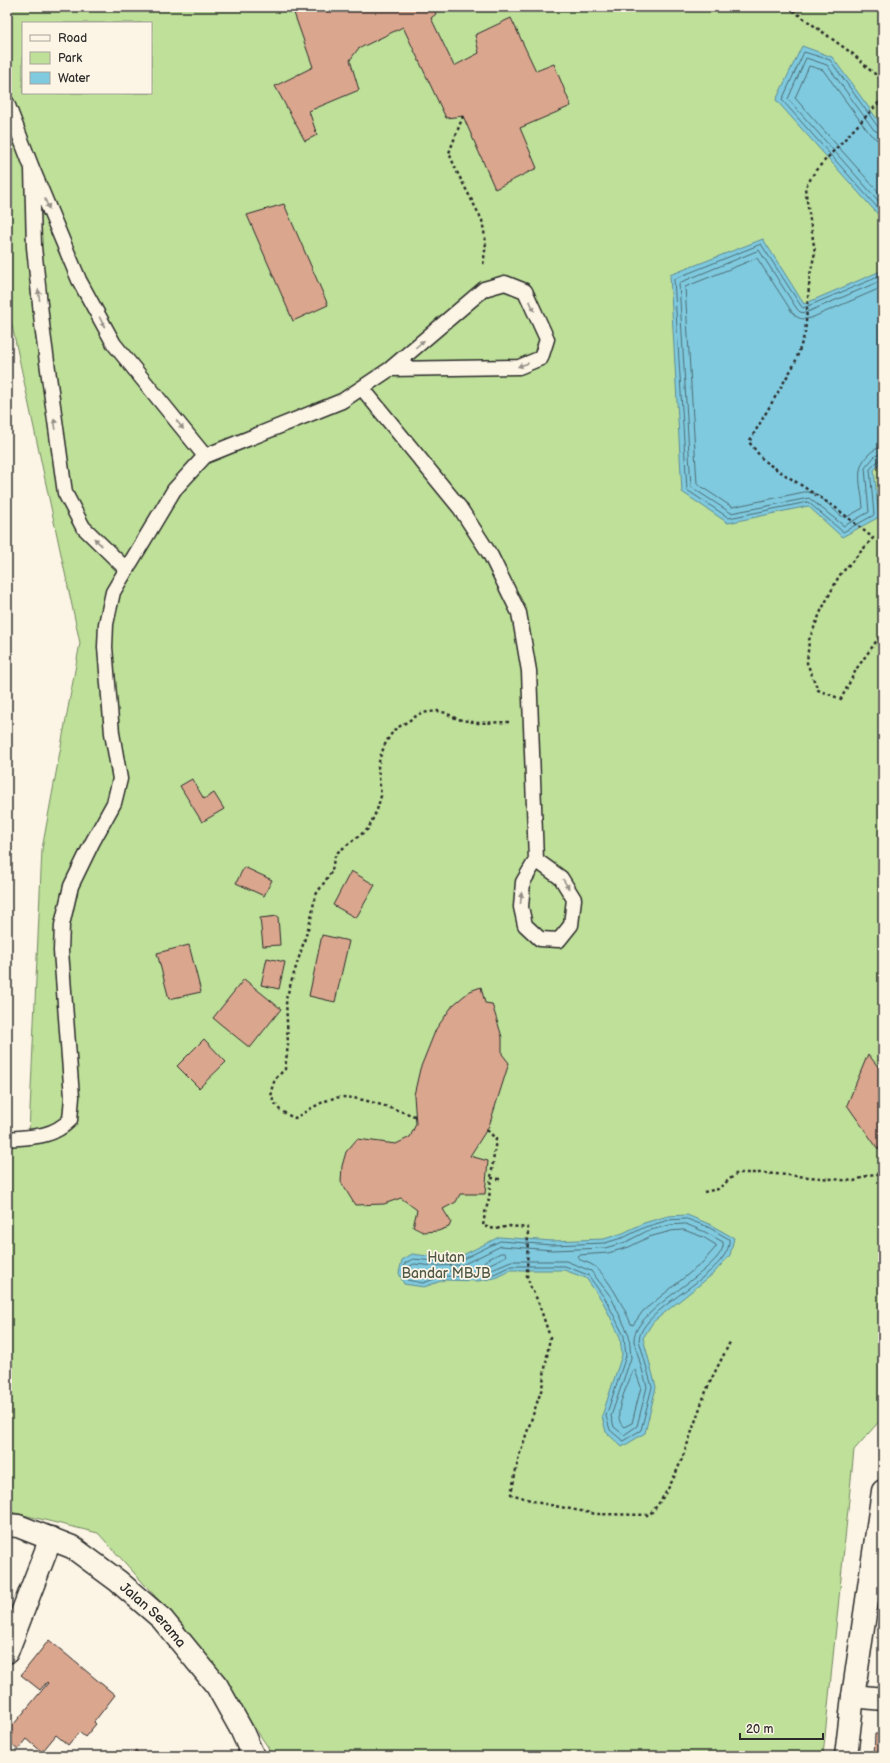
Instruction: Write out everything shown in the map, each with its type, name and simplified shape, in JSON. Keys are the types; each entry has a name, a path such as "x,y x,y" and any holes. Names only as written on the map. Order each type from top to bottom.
{"street":[{"path":"846,1756 853,1696 883,1491"},
{"name":"Jalan Serama","path":"7,1525 18,1526 72,1547 118,1581 162,1619 217,1686 241,1729 253,1756"},
{"path":"7,1652 51,1538"},
{"path":"853,1696 883,1699"}],"lane":[{"path":"7,103 32,168 79,280 114,344 206,456"},
{"path":"32,168 34,247 42,333 65,493 83,527 126,569"},
{"path":"7,1139 38,1137 56,1131 70,1120 72,1112 72,1097 61,951 62,925 71,886 114,804 120,779 112,732 105,647 106,624 113,592 174,490 206,456 342,401 390,369 484,289 505,283 525,291 547,339 541,358 519,367 390,369"},
{"path":"362,388 460,508 492,556 519,613 529,671 536,860 523,882 521,907 526,925 540,938 559,940 572,925 574,899 561,878 536,860"}],"path":[{"path":"788,7 853,54 883,80"},
{"path":"883,98 816,170 804,188 815,252 810,275 806,333 795,363 749,442 764,461 836,508 873,538 839,576 809,640 806,663 818,690 842,699 857,668 883,632"},
{"path":"463,116 449,153 457,172 482,220 486,243 481,293"},
{"path":"415,1116 359,1098 335,1098 322,1102 295,1118 280,1110 273,1101 271,1091 274,1079 285,1069 288,1045 286,999 310,919 315,896 332,871 334,858 338,852 368,829 381,796 378,768 380,757 386,742 394,730 421,713 430,711 446,713 457,719 478,723 524,722 530,720"},
{"path":"487,1130 496,1139 489,1199 483,1226 495,1229 510,1226 528,1228 528,1276 550,1337 542,1388 519,1456 511,1494 540,1503 596,1514 649,1515 659,1504 682,1457 706,1392 730,1342"},
{"path":"704,1192 718,1189 737,1173 764,1173 854,1181 870,1175 883,1173"},
{"path":"491,1178 500,1179"}],"green space":[{"name":"Hutan Bandar MBJB","path":"7,7 883,7 883,1417 854,1450 823,1756 270,1756 268,1747 192,1637 98,1533 7,1511 7,1134 29,1132 42,849 80,643 7,302"}],"water":[{"path":"802,46 832,57 883,127 883,220 776,100"},
{"path":"763,239 804,304 883,270 883,461 874,470 879,517 842,537 808,506 728,523 682,492 670,275"},
{"path":"687,1215 709,1224 734,1238 730,1255 713,1274 653,1322 643,1338 656,1387 645,1433 622,1447 606,1432 602,1416 622,1355 620,1337 603,1302 586,1278 564,1270 511,1270 495,1278 478,1281 444,1280 424,1287 404,1284 399,1273 402,1260 412,1254 435,1257 461,1256 499,1237 552,1241 604,1239 623,1233 644,1223 668,1216"}],"building":[{"path":"306,7 433,7 436,14 431,18 454,66 479,53 475,35 511,18 536,71 554,64 571,106 520,128 537,168 495,189 463,116 446,118 403,27 358,49 350,60 359,90 309,111 317,135 305,141 275,86 313,67 294,13"},
{"path":"284,204 328,305 293,321 247,215"},
{"path":"192,779 204,799 214,793 224,809 202,822 180,786"},
{"path":"244,867 272,880 264,896 236,883"},
{"path":"351,871 375,885 356,918 333,905"},
{"path":"278,916 280,945 263,946 260,918"},
{"path":"322,935 349,941 335,1002 309,996"},
{"path":"189,945 201,992 169,999 157,953"},
{"path":"267,958 285,962 279,989 261,985"},
{"path":"244,979 281,1009 250,1048 213,1018"},
{"path":"481,987 485,1003 492,1004 502,1037 502,1054 509,1063 489,1126 470,1156 488,1161 485,1194 460,1194 456,1202 443,1209 451,1222 449,1227 438,1231 423,1232 413,1227 417,1210 401,1198 384,1204 355,1205 341,1182 342,1166 346,1152 357,1139 396,1144 410,1137 416,1124 414,1095 420,1069 436,1029 453,1005 470,991"},
{"path":"204,1039 226,1062 199,1088 177,1066"},
{"path":"868,1054 883,1073 883,1142 878,1149 847,1105"},
{"path":"49,1640 115,1695 94,1722 96,1724 85,1737 79,1732 68,1745 56,1735 42,1752 27,1739 18,1750 7,1741 7,1725 10,1721 14,1724 48,1683 47,1682 40,1690 21,1675"},
{"path":"875,1734 883,1734 883,1756 874,1756"},
{"path":"136,1750 140,1756 128,1756"}]}
